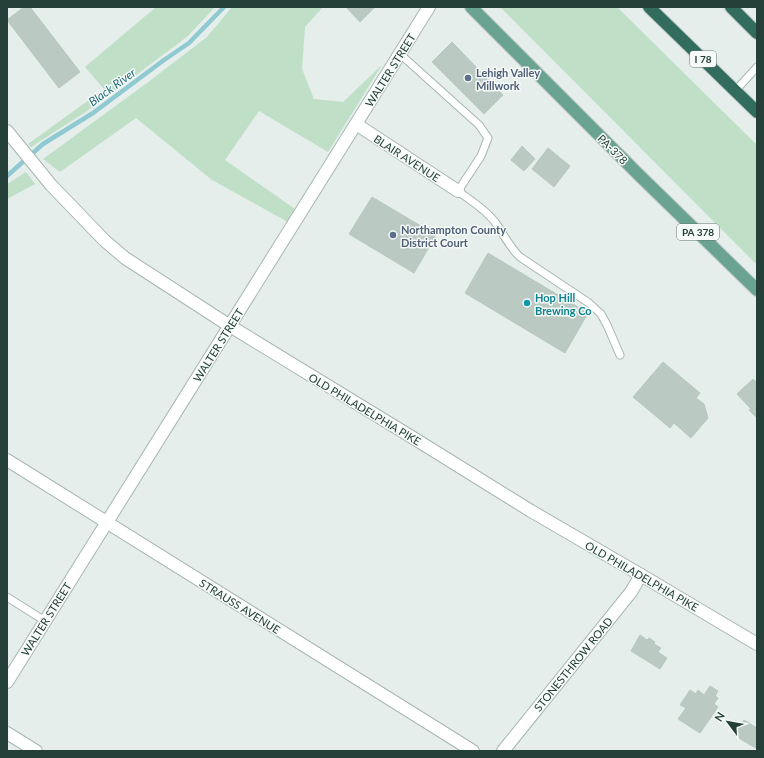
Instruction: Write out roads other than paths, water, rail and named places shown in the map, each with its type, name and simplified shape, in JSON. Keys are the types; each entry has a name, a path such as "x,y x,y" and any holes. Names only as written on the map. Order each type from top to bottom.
{"highway":[{"name":"I 78","path":"649,7 757,112"},
{"path":"731,7 757,33"}],"main road":[{"name":"PA-378","path":"471,7 638,174 757,290"}],"street":[{"name":"WALTER STREET","path":"7,682 429,7"},
{"name":"BLAIR AVENUE","path":"356,124 458,191"},
{"name":"OLD PHILADELPHIA PIKE","path":"7,131 51,185 104,240 125,258 230,326 531,511 757,644"},
{"name":"STRAUSS AVENUE","path":"7,460 473,751"},
{"name":"STONESTHROW ROAD","path":"503,751 631,592 641,575"},
{"path":"7,733 36,751"}],"lane":[{"path":"400,54 479,125 488,138 481,156 458,191 494,220 515,253 520,258 589,303 601,314 620,355"},
{"path":"736,90 757,67"},
{"path":"7,597 45,621"}],"waterway":[{"name":"Black River","path":"7,176 43,144 93,113 189,43 224,7"}],"place":[{"name":"Lehigh Valley Millwork","path":"468,78"},
{"name":"Northampton County District Court","path":"393,235"},
{"name":"Hop Hill Brewing Co","path":"527,303"}]}
